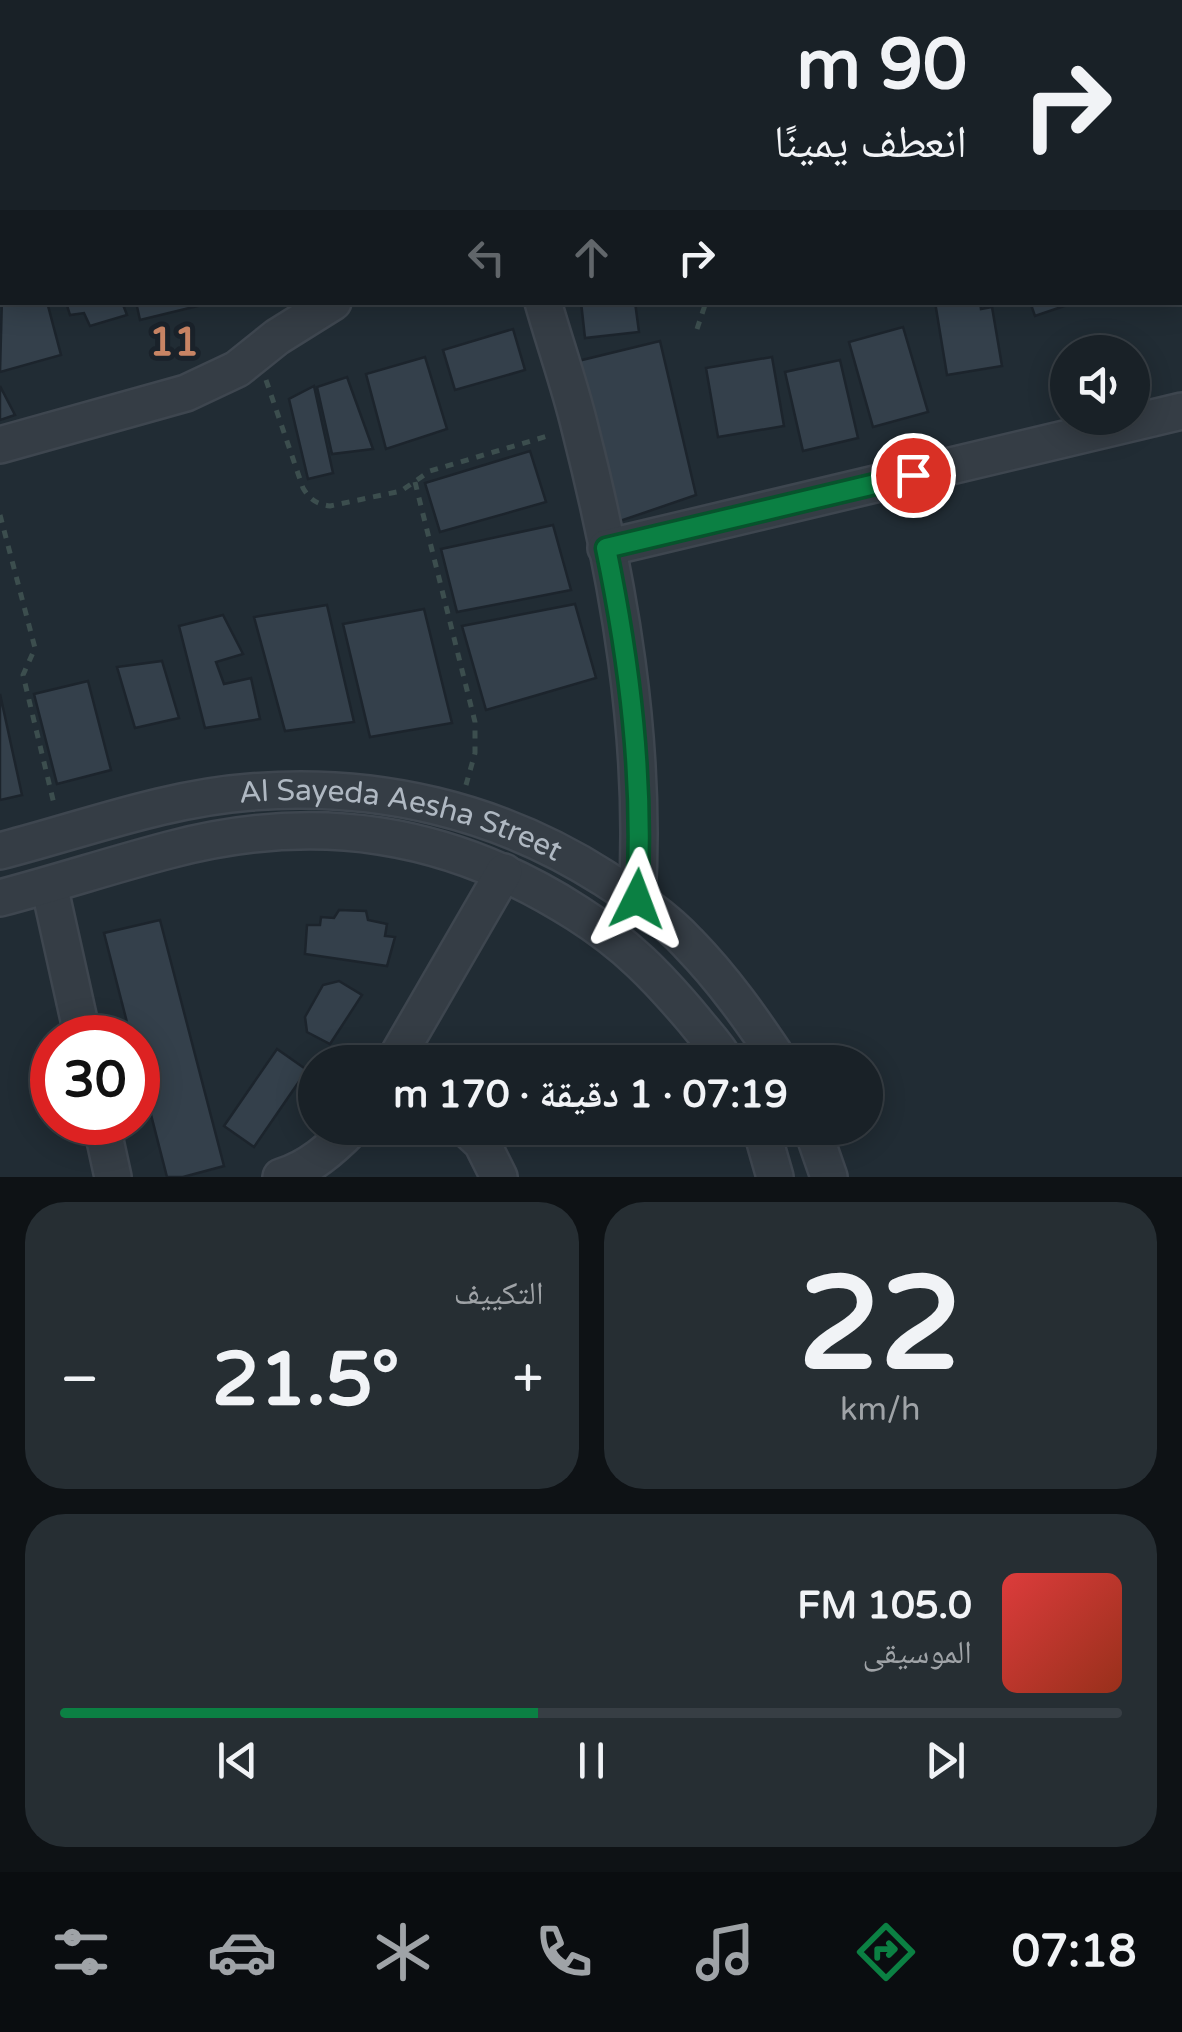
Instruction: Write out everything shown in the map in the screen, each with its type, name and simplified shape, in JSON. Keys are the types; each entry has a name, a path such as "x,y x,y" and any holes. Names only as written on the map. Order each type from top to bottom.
{"street":[{"path":"0,445 186,393 237,370 276,337 328,305"},
{"path":"544,305 580,426 617,601 637,742 641,837 637,899"},
{"path":"606,548 1182,411"},
{"name":"Al Sayeda Aesha Street","path":"0,851 162,808 250,792 332,789 413,799 493,821 568,854 637,899 686,940 731,991 768,1045"},
{"path":"162,808 172,849"},
{"name":"Al Sayeda Aesha Street","path":"0,898 172,849 292,832 373,833 437,846 504,872 618,939 653,971 712,1045"},
{"path":"404,1045 504,872"},
{"path":"49,886 77,1015"},
{"path":"106,1145 113,1177"},
{"path":"281,1177 299,1172 335,1145"},
{"path":"483,1145 499,1177"},
{"path":"765,1145 775,1177"},
{"path":"818,1145 829,1177"}],"path":[{"path":"696,329 705,305"},
{"path":"256,354 309,498 330,506 394,494 430,471 580,426"},
{"path":"415,482 476,722 468,783 455,810"},
{"path":"0,515 35,648 24,668 24,683 62,835"}],"building":[{"path":"2,305 48,305 61,355 0,372"},
{"path":"67,305 123,305 127,315 90,326 84,313 70,315"},
{"path":"137,305 202,305 140,320"},
{"path":"581,305 635,305 639,332 585,338"},
{"path":"935,305 992,307 1002,366 947,375"},
{"path":"1031,305 1067,305 1035,316"},
{"path":"903,327 928,412 873,427 849,342"},
{"path":"513,329 525,370 455,390 443,350"},
{"path":"660,341 696,495 620,521 574,362"},
{"path":"425,357 447,429 386,449 366,374"},
{"path":"772,357 784,426 718,437 706,368"},
{"path":"840,360 858,438 803,451 785,372"},
{"path":"347,377 373,449 332,454 317,387"},
{"path":"0,386 15,415 0,420"},
{"path":"314,386 333,473 308,479 289,399"},
{"path":"530,451 546,502 440,532 425,483"},
{"path":"553,525 571,590 457,612 441,549"},
{"path":"575,604 596,678 486,710 462,626"},
{"path":"327,605 354,722 285,731 254,617"},
{"path":"424,609 452,723 370,737 343,624"},
{"path":"223,615 243,654 216,662 224,684 251,678 260,719 205,728 179,626"},
{"path":"162,661 179,718 135,728 117,667"},
{"path":"88,681 111,770 57,784 34,694"},
{"path":"0,694 22,795 0,800"},
{"path":"339,910 366,911 368,920 387,924 385,936 395,937 387,966 305,954 307,925 320,925 321,917 334,918"},
{"path":"160,920 224,1166 183,1177 167,1177 159,1145 160,1015 125,1015 104,933"},
{"path":"339,981 362,995 330,1044 307,1032 305,1017 323,985"},
{"path":"277,1049 298,1064 298,1083 254,1147 224,1126"}],"district":[{"name":"11","path":"174,341"}],"route":[{"path":"637,899 641,837 637,742 606,548 913,475"}]}
